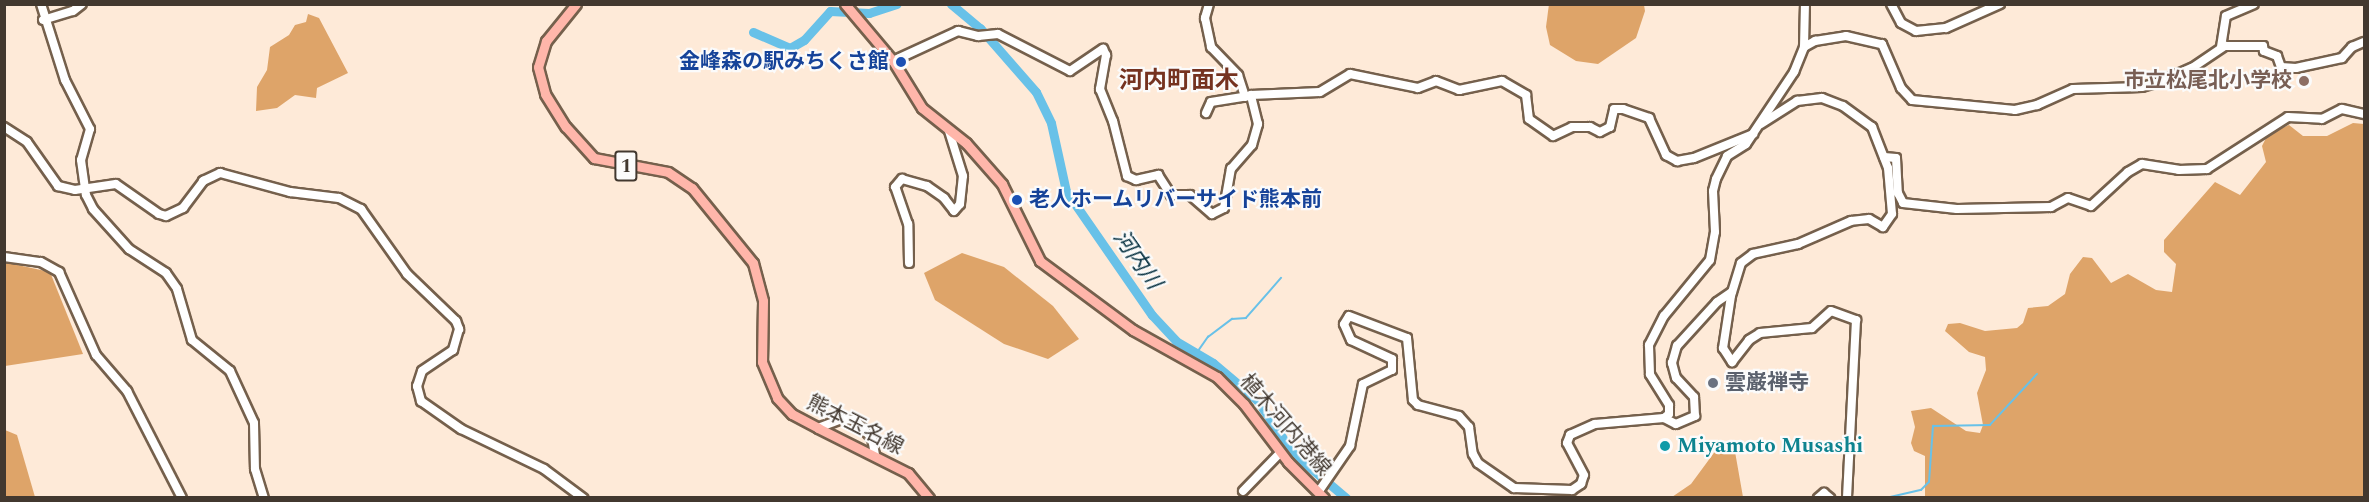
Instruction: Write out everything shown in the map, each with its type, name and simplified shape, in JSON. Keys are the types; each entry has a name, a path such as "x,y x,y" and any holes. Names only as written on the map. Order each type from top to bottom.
{"main road":[{"name":"熊本玉名線","path":"576,4 546,41 538,67 545,94 585,151 608,163 657,169 678,178 692,188 745,250 759,279 762,362 769,385 792,414 908,473 929,498"},
{"name":"植木河内港線","path":"845,4 893,61 922,108 966,143 1002,184 1040,261 1133,330 1217,377 1244,404 1280,453 1322,491"}],"street":[{"path":"41,4 43,20 65,80 90,129 81,160 84,189 93,209 120,240 159,266 171,279 192,340 230,371 254,423 255,469 264,498"},
{"path":"43,20 73,11 82,4"},
{"path":"893,61 947,33 978,36 992,32 1070,71 1081,67 1098,50 1106,51 1100,89 1113,121 1126,176 1136,180 1158,175 1171,195 1190,195 1212,214 1224,208 1231,169 1252,145 1258,124 1238,75 1211,47 1205,18 1209,4"},
{"path":"1664,418 1669,405 1650,374 1649,345 1664,316 1705,269 1715,232 1713,191 1716,179 1727,156 1746,144 1794,72 1804,47 1805,4"},
{"path":"1892,4 1901,23 1916,31 1946,28 2000,4"},
{"path":"2222,47 2226,16 2254,4"},
{"path":"1804,47 1815,41 1846,36 1882,44 1901,88 1912,100 2015,110 2073,89 2142,87 2160,82 2192,68 2222,47 2263,46 2264,51 2277,56 2281,67 2296,68 2342,58 2354,45 2364,42"},
{"path":"1206,113 1211,102 1248,96 1320,92 1350,74 1418,88 1436,81 1459,90 1502,81 1526,95 1529,119 1554,136 1572,127 1590,127 1600,132 1610,127 1614,109 1623,109 1649,118 1666,155 1677,161 1721,148 1755,131 1797,100 1815,96 1863,118 1876,136 1884,157 1892,214 1882,227 1869,219 1851,221 1797,244 1753,254 1741,263 1732,291 1723,348 1732,362 1749,340 1770,329 1812,328 1831,310 1856,320 1847,498"},
{"path":"1884,157 1896,158 1898,193 1903,203 1957,209 2048,207 2068,198 2091,206 2128,172 2142,165 2180,170 2207,169 2288,117 2322,119 2342,109 2364,114"},
{"path":"4,127 27,142 58,186 66,190 116,184 150,209 166,216 183,208 211,176 230,174 290,192 351,203 370,218 407,274 456,321 459,329 453,350 422,371 417,386 421,401 461,429 544,468 583,498"},
{"path":"909,263 908,224 895,187 902,179 927,186 944,198 954,211 963,194 963,176 949,131"},
{"path":"4,257 41,262 59,272 96,355 128,391 182,498"},
{"path":"1322,491 1350,446 1363,384 1387,376 1394,364 1382,353 1351,340 1344,324 1348,316 1407,338 1413,400 1418,405 1459,416 1469,427 1473,454 1478,463 1514,488 1572,490 1581,484 1584,475 1567,443 1570,435 1595,424 1664,418 1676,424 1695,416 1694,397 1676,378 1672,363 1677,346 1717,302 1732,291"},
{"path":"818,428 842,419 855,420 872,438 875,455"},
{"path":"1243,491 1280,453"},
{"path":"1818,498 1824,493 1830,498"}],"shaded area":[{"path":"1549,4 1644,5 1645,11 1636,38 1598,64 1576,61 1550,45 1546,27"},
{"path":"308,14 319,18 348,73 317,88 316,98 295,95 277,108 256,111 257,87 267,70 270,47 289,35 295,25 306,22"},
{"path":"2353,123 2364,124 2364,497 1925,497 1925,456 1914,451 1911,443 1915,427 1911,411 1931,408 1966,431 1980,433 1983,425 1977,393 1986,370 1985,357 1969,352 1945,331 1948,324 1960,323 1985,331 2017,328 2023,323 2028,308 2048,306 2065,294 2070,274 2083,257 2092,258 2111,283 2128,274 2156,290 2172,292 2176,264 2164,252 2164,240 2215,182 2240,195 2266,162 2262,146 2268,134 2289,125 2303,136 2327,136"},
{"path":"962,253 1004,267 1053,306 1079,339 1048,359 1004,344 935,300 924,273"},
{"path":"4,262 50,272 83,354 5,366"},
{"path":"5,430 17,435 35,497 5,497"},
{"path":"1719,446 1734,446 1743,497 1672,497 1691,484"}],"waterway":[{"path":"753,32 790,48 804,40 830,11 869,13 897,4"},
{"name":"河内川","path":"951,4 980,28 1036,92 1051,123 1066,191 1152,315 1176,341 1213,363 1257,400 1293,453 1346,498"},
{"path":"1196,354 1208,337 1232,319 1246,318 1281,278"},
{"path":"1886,498 1921,490 1929,482 1933,426 1990,425 2037,374"}],"place":[{"name":"金峰森の駅みちくさ館","path":"901,62"},
{"name":"市立松尾北小学校","path":"2304,81"},
{"name":"老人ホームリバーサイド熊本前","path":"1017,200"},
{"name":"雲巌禅寺","path":"1713,383"},
{"name":"Miyamoto Musashi","path":"1665,446"}],"district":[{"name":"河内町面木","path":"1179,82"}]}
